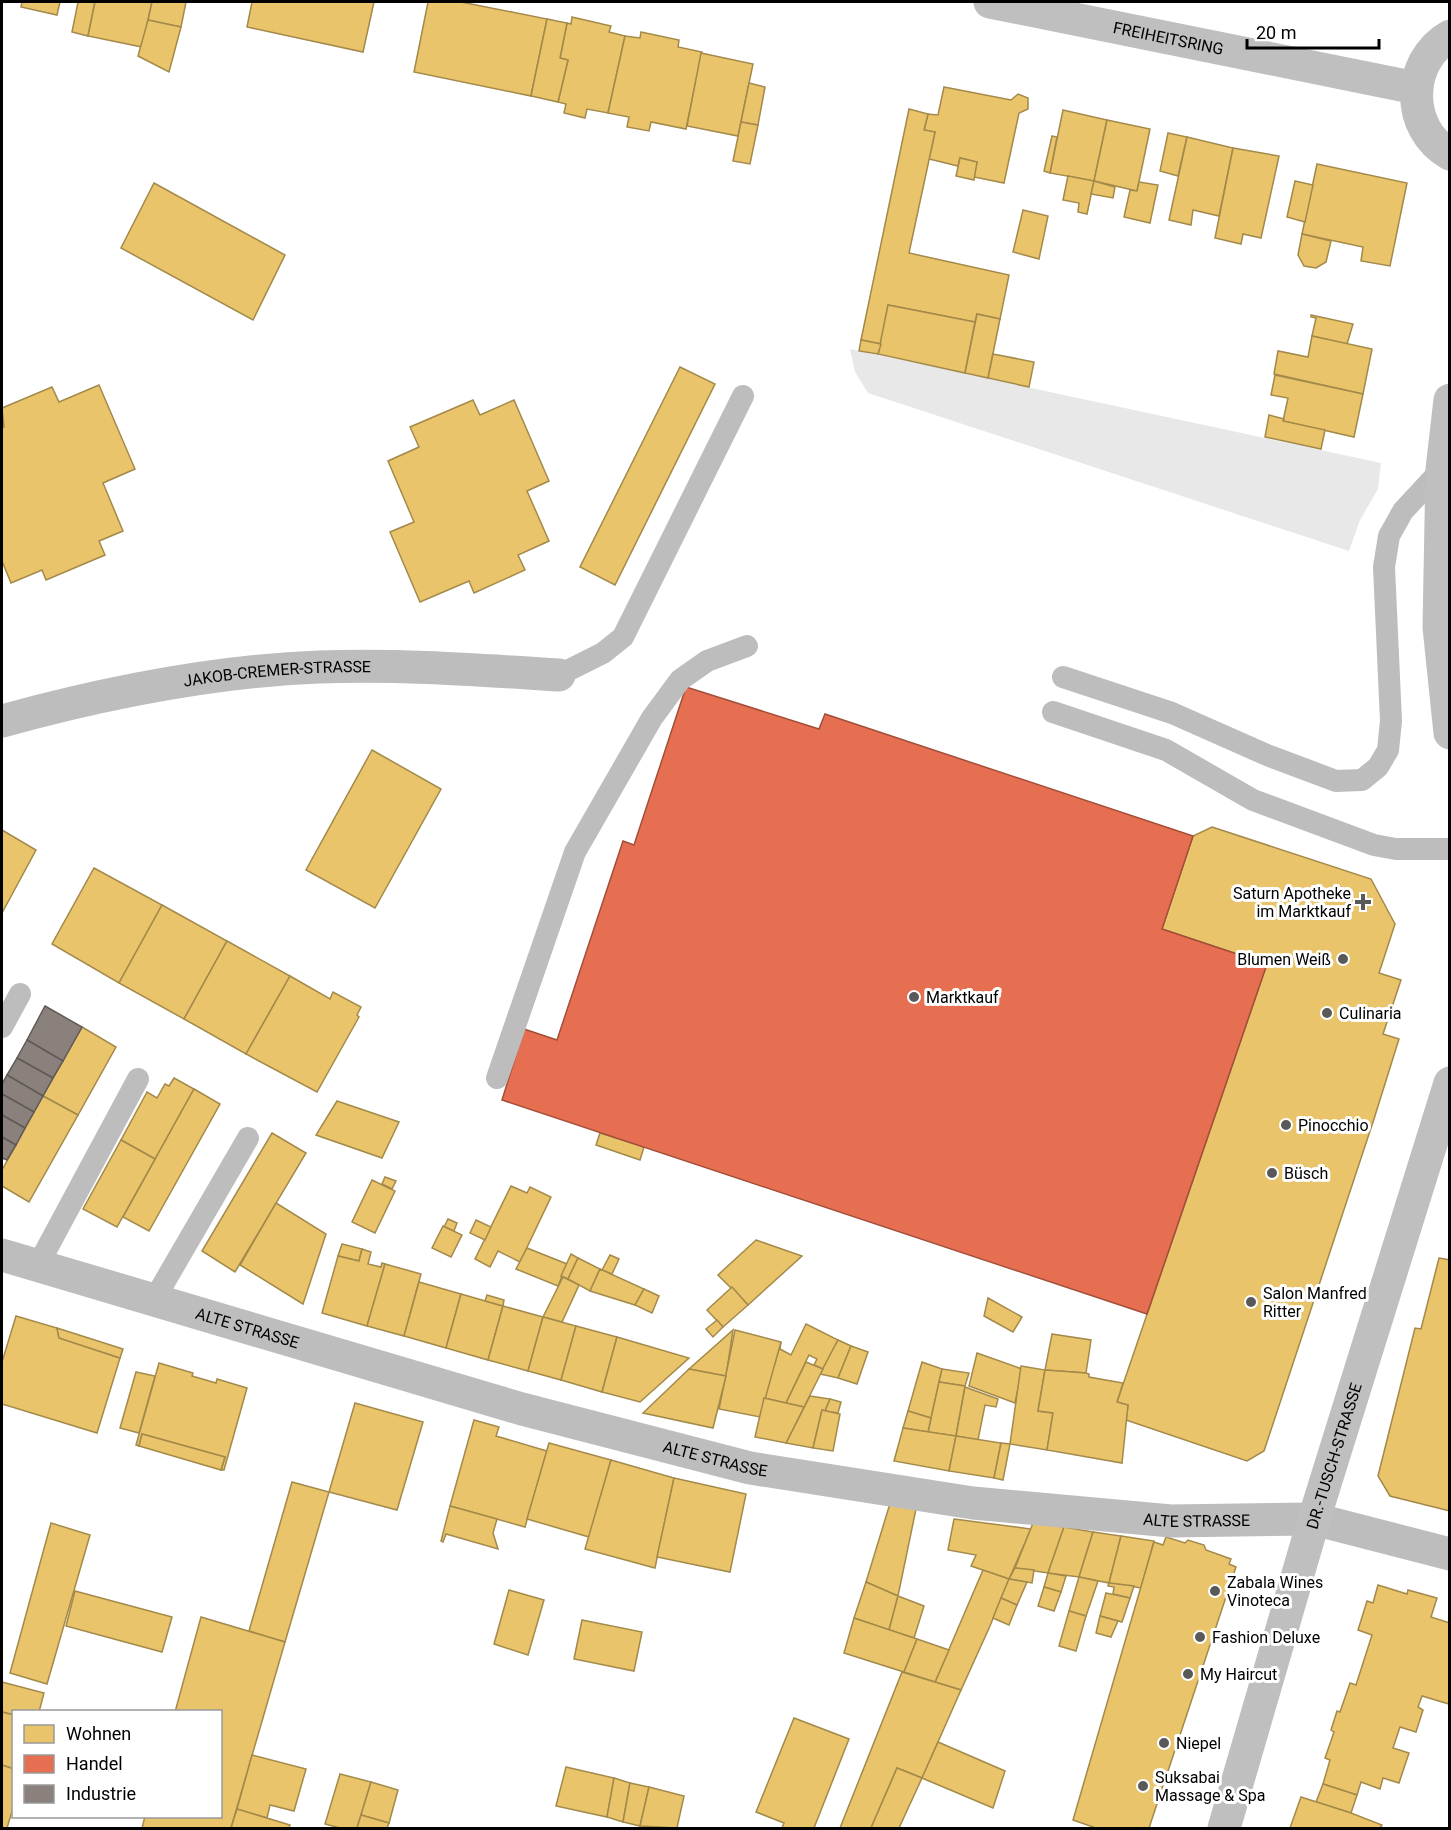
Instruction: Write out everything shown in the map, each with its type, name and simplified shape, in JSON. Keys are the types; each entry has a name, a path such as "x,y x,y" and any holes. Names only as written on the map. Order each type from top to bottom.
{"street":[{"name":"FREIHEITSRING","path":"990,2 1416,88"},
{"path":"1449,36 1431,51 1421,68 1416,88 1418,113 1428,135 1449,154"},
{"path":"1449,400 1442,470 1439,627 1449,731"},
{"name":"JAKOB-CREMER-STRASSE","path":"2,721 121,692 208,679 317,667 423,666 559,675"},
{"name":"DR.-TUSCH-STRASSE","path":"1224,1828 1314,1519 1449,1083"},
{"name":"ALTE STRASSE","path":"2,1255 522,1409 750,1468 973,1503 1171,1521 1314,1519 1449,1554"}],"lane":[{"path":"559,675 603,653 623,636 743,396"},
{"path":"1063,677 1172,713 1267,755 1336,781 1362,780 1378,767 1388,750 1390,721 1384,567 1389,536 1403,511 1442,470"},
{"path":"497,1078 575,852 652,718 680,680 707,661 747,646"},
{"path":"1053,712 1166,750 1253,800 1374,845 1396,849 1449,849"},
{"path":"2,1027 20,994"},
{"path":"38,1265 138,1079"},
{"path":"154,1299 248,1138"}],"shaded area":[{"path":"850,349 1381,463 1378,489 1360,520 1349,551 868,393 855,372"}],"building: Wohnen":[{"path":"22,2 60,2 57,15 21,7"},
{"path":"78,2 95,2 88,36 72,32"},
{"path":"95,2 152,2 142,47 88,36"},
{"path":"152,2 186,2 181,27 148,20"},
{"path":"252,2 374,2 363,52 247,27"},
{"path":"428,2 461,2 547,19 531,96 414,72"},
{"path":"572,17 611,26 609,32 625,36 608,113 587,109 585,118 564,113 566,104 558,102 568,60 560,58 567,23 571,24"},
{"path":"547,19 567,23 560,58 568,60 558,102 531,96"},
{"path":"148,20 181,27 169,72 138,56"},
{"path":"641,32 679,40 678,47 702,52 686,129 651,122 649,131 627,127 629,117 608,113 625,36 640,38"},
{"path":"701,53 753,64 738,136 687,126"},
{"path":"749,83 765,87 758,125 741,122"},
{"path":"944,87 1011,100 1018,94 1028,98 1028,109 1019,113 1004,183 974,177 977,162 960,158 958,166 929,159 935,132 924,130 928,114 938,115"},
{"path":"909,109 928,114 924,130 935,132 909,253 1009,275 1000,319 977,314 975,322 888,305 881,344 861,340"},
{"path":"1063,110 1107,120 1094,181 1050,173"},
{"path":"1107,120 1150,129 1137,191 1094,181"},
{"path":"741,122 758,125 750,164 733,161"},
{"path":"1168,133 1187,137 1178,176 1160,171"},
{"path":"1052,136 1057,137 1050,173 1044,171"},
{"path":"1187,137 1233,148 1219,216 1193,210 1191,225 1169,220"},
{"path":"1233,148 1279,156 1261,238 1243,234 1241,244 1215,238"},
{"path":"960,158 977,162 974,180 956,176"},
{"path":"1317,164 1407,183 1390,266 1361,261 1363,247 1302,234"},
{"path":"1068,176 1094,181 1087,214 1078,212 1079,203 1063,200"},
{"path":"1094,181 1115,187 1113,198 1091,194"},
{"path":"1295,181 1313,185 1305,222 1287,217"},
{"path":"1139,182 1158,185 1150,223 1124,217 1130,190 1137,191"},
{"path":"154,183 285,255 253,320 121,248"},
{"path":"1023,210 1048,216 1039,259 1013,252"},
{"path":"1302,234 1331,241 1326,262 1316,268 1304,266 1298,255"},
{"path":"888,305 975,322 965,373 878,354"},
{"path":"977,314 1000,319 988,378 965,373"},
{"path":"1311,315 1353,324 1347,344 1312,336 1316,318"},
{"path":"1312,336 1372,349 1363,394 1274,374 1278,351 1308,357"},
{"path":"861,340 881,344 878,354 859,351"},
{"path":"993,354 1034,362 1029,387 988,378"},
{"path":"680,367 715,384 615,585 580,567"},
{"path":"1275,375 1363,394 1354,437 1283,421 1288,398 1271,395"},
{"path":"99,385 135,469 103,483 123,531 99,541 105,555 46,580 42,570 11,583 2,561 2,428 4,427 2,408 52,387 59,402"},
{"path":"473,400 480,415 514,400 549,481 527,491 549,541 518,555 525,570 474,593 469,581 420,602 390,532 414,522 388,461 419,447 410,427"},
{"path":"1269,415 1284,419 1283,421 1325,430 1321,449 1265,437"},
{"path":"372,750 441,789 375,908 306,870"},
{"path":"1212,827 1371,879 1395,924 1379,973 1401,980 1383,1034 1399,1039 1374,1119 1264,1451 1247,1461 1126,1420 1128,1405 1117,1402 1267,964 1162,929 1193,836"},
{"path":"2,830 36,850 2,913"},
{"path":"94,868 162,905 119,983 52,944"},
{"path":"162,905 227,941 184,1019 119,983"},
{"path":"227,941 290,976 246,1054 184,1019"},
{"path":"290,976 330,999 333,992 361,1007 357,1015 359,1017 317,1092 246,1054"},
{"path":"82,1027 116,1047 78,1115 43,1096"},
{"path":"174,1078 194,1089 155,1159 121,1140 147,1092 157,1098 165,1084 169,1086"},
{"path":"194,1089 220,1104 149,1231 123,1217"},
{"path":"43,1096 78,1115 29,1202 2,1186 2,1170"},
{"path":"337,1101 399,1122 382,1158 316,1135"},
{"path":"272,1133 306,1153 235,1272 202,1251"},
{"path":"600,1133 644,1147 640,1160 596,1145"},
{"path":"121,1140 155,1159 117,1227 83,1209"},
{"path":"385,1177 396,1181 392,1189 382,1184"},
{"path":"372,1180 395,1191 375,1233 352,1222"},
{"path":"511,1186 527,1193 530,1187 551,1197 520,1262 498,1251 490,1267 475,1259"},
{"path":"276,1203 326,1234 303,1304 240,1265"},
{"path":"448,1219 457,1223 454,1231 444,1227"},
{"path":"476,1220 491,1227 485,1240 470,1233"},
{"path":"443,1226 462,1235 451,1257 432,1248"},
{"path":"756,1240 802,1256 748,1305 718,1275"},
{"path":"342,1244 362,1249 359,1261 338,1256"},
{"path":"527,1248 567,1264 558,1286 516,1269"},
{"path":"362,1249 371,1252 368,1264 381,1267 382,1263 385,1264 367,1326 322,1313 338,1256 359,1261"},
{"path":"571,1254 578,1258 568,1279 561,1276"},
{"path":"610,1255 619,1259 612,1274 602,1270"},
{"path":"578,1258 600,1269 590,1291 568,1279"},
{"path":"1439,1258 1450,1260 1450,1511 1390,1496 1378,1476 1415,1328 1421,1329"},
{"path":"385,1264 421,1274 404,1336 367,1326"},
{"path":"600,1269 644,1289 635,1305 590,1291"},
{"path":"563,1277 579,1285 562,1322 543,1317"},
{"path":"419,1282 461,1294 446,1348 404,1336"},
{"path":"732,1287 748,1305 723,1327 707,1310"},
{"path":"644,1289 659,1296 652,1313 635,1305"},
{"path":"461,1294 503,1306 488,1360 446,1348"},
{"path":"487,1295 504,1300 503,1306 485,1301"},
{"path":"988,1298 1022,1317 1013,1332 984,1316"},
{"path":"503,1306 543,1317 528,1371 488,1360"},
{"path":"16,1316 57,1328 59,1338 120,1358 97,1433 2,1404 2,1362"},
{"path":"543,1317 576,1326 561,1380 528,1371"},
{"path":"717,1320 723,1327 713,1337 706,1329"},
{"path":"806,1324 838,1340 823,1369 814,1365 817,1359 809,1355 786,1403 764,1398 781,1342 780,1349 791,1355"},
{"path":"576,1326 617,1337 602,1392 561,1380"},
{"path":"57,1328 123,1349 120,1358 59,1338"},
{"path":"733,1330 726,1376 689,1369"},
{"path":"735,1330 781,1342 760,1417 719,1409"},
{"path":"1052,1334 1091,1340 1086,1373 1045,1370"},
{"path":"617,1337 689,1358 640,1402 602,1392"},
{"path":"838,1340 851,1346 838,1378 820,1374"},
{"path":"851,1346 868,1352 857,1384 838,1378"},
{"path":"977,1353 1022,1369 1015,1403 969,1386"},
{"path":"806,1362 823,1369 804,1407 786,1403"},
{"path":"922,1362 942,1369 931,1418 908,1411"},
{"path":"159,1363 193,1373 192,1376 216,1383 217,1379 247,1388 224,1470 221,1470 225,1457 142,1434 139,1446 136,1445"},
{"path":"1021,1366 1045,1370 1038,1411 1053,1413 1047,1450 1010,1444"},
{"path":"689,1369 726,1376 713,1428 643,1413"},
{"path":"942,1369 969,1373 965,1386 939,1382"},
{"path":"1045,1370 1086,1373 1089,1377 1123,1383 1117,1402 1128,1405 1122,1463 1047,1450 1053,1413 1038,1411"},
{"path":"136,1372 155,1376 139,1433 120,1428"},
{"path":"939,1382 965,1386 956,1436 928,1432"},
{"path":"965,1387 998,1399 996,1407 985,1405 978,1440 956,1436"},
{"path":"810,1396 830,1399 825,1411 822,1410 813,1448 786,1443"},
{"path":"764,1398 804,1407 786,1443 755,1437"},
{"path":"830,1399 841,1402 838,1413 825,1411"},
{"path":"355,1403 423,1422 397,1510 329,1492"},
{"path":"822,1410 840,1414 833,1451 813,1448"},
{"path":"908,1411 931,1418 928,1432 903,1428"},
{"path":"474,1420 499,1427 496,1436 547,1451 525,1527 450,1506"},
{"path":"903,1428 956,1436 949,1471 894,1461"},
{"path":"142,1434 225,1457 221,1470 139,1446"},
{"path":"956,1436 1001,1443 994,1478 949,1471"},
{"path":"549,1443 611,1460 589,1537 527,1519"},
{"path":"1001,1443 1010,1444 1003,1480 994,1478"},
{"path":"611,1460 674,1478 655,1568 585,1549"},
{"path":"674,1478 746,1494 730,1572 657,1557"},
{"path":"292,1482 329,1492 285,1642 249,1631"},
{"path":"892,1497 916,1509 898,1596 866,1582"},
{"path":"450,1506 497,1519 493,1533 498,1549 446,1534 443,1542 441,1541"},
{"path":"954,1519 1031,1529 1009,1579 971,1566 976,1555 948,1550"},
{"path":"51,1523 90,1535 47,1684 10,1673"},
{"path":"1033,1523 1064,1527 1048,1573 1015,1568"},
{"path":"1064,1527 1093,1532 1079,1577 1048,1573"},
{"path":"1093,1532 1121,1536 1109,1583 1079,1577"},
{"path":"1121,1536 1154,1541 1141,1588 1109,1583"},
{"path":"1166,1537 1185,1543 1188,1540 1204,1545 1206,1550 1231,1559 1229,1564 1236,1567 1149,1828 1096,1828 1073,1820 1154,1542 1163,1545"},
{"path":"1015,1568 1034,1570 1032,1583 1009,1579"},
{"path":"983,1570 1009,1579 961,1690 935,1682"},
{"path":"1048,1573 1066,1576 1061,1592 1044,1587"},
{"path":"1079,1577 1098,1581 1086,1616 1069,1611"},
{"path":"1009,1579 1027,1582 1017,1605 1001,1598"},
{"path":"866,1582 898,1596 889,1630 854,1618"},
{"path":"1109,1583 1134,1586 1130,1598 1113,1594 1114,1587 1108,1586"},
{"path":"1378,1585 1407,1594 1408,1590 1437,1598 1431,1617 1450,1623 1450,1702 1449,1704 1422,1696 1418,1707 1423,1710 1416,1732 1400,1727 1393,1748 1409,1753 1399,1783 1383,1778 1380,1789 1361,1782 1357,1795 1323,1784 1330,1760 1325,1758 1334,1732 1331,1730 1337,1711 1340,1712 1350,1683 1356,1685 1372,1635 1358,1630 1367,1601 1373,1603"},
{"path":"1044,1587 1061,1592 1054,1611 1038,1606"},
{"path":"509,1590 544,1600 528,1655 494,1644"},
{"path":"75,1591 172,1617 162,1652 66,1626"},
{"path":"1106,1593 1130,1598 1122,1622 1100,1616"},
{"path":"898,1596 924,1606 914,1638 889,1630"},
{"path":"1001,1598 1017,1605 1009,1625 993,1618"},
{"path":"1069,1611 1086,1616 1076,1651 1059,1646"},
{"path":"1100,1616 1118,1621 1111,1637 1096,1633"},
{"path":"201,1617 285,1642 231,1828 142,1828 144,1818 222,1818 222,1710 176,1710"},
{"path":"854,1618 917,1639 904,1672 844,1653"},
{"path":"582,1620 642,1632 634,1671 574,1659"},
{"path":"917,1639 949,1650 935,1682 904,1672"},
{"path":"902,1672 961,1690 922,1778 897,1768 871,1828 840,1828"},
{"path":"2,1682 44,1693 40,1710 12,1710 12,1714 2,1712"},
{"path":"2,1712 12,1714 12,1768 2,1765"},
{"path":"794,1718 849,1739 814,1828 782,1828 784,1823 756,1812"},
{"path":"938,1742 1005,1771 993,1808 922,1778"},
{"path":"252,1755 306,1769 294,1811 270,1805 267,1818 237,1809"},
{"path":"2,1765 12,1768 12,1812 7,1828 2,1828"},
{"path":"566,1767 614,1778 607,1817 556,1806"},
{"path":"897,1768 922,1778 899,1828 871,1828"},
{"path":"340,1774 371,1782 357,1828 340,1828 325,1824"},
{"path":"614,1778 630,1783 623,1822 607,1817"},
{"path":"371,1782 398,1790 389,1823 361,1815"},
{"path":"630,1783 649,1787 640,1826 623,1822"},
{"path":"1323,1784 1357,1795 1351,1813 1316,1802"},
{"path":"649,1787 684,1796 677,1828 640,1826"},
{"path":"1301,1797 1382,1825 1380,1828 1290,1828"},
{"path":"237,1809 290,1825 289,1828 231,1828"},
{"path":"361,1815 389,1823 387,1828 357,1828"}],"building: Handel":[{"name":"Marktkauf","path":"686,687 819,729 825,714 1193,836 1162,929 1267,964 1147,1314 502,1100 524,1029 557,1040 623,841 634,845"}],"building: Industrie":[{"path":"45,1006 82,1027 63,1061 27,1040"},
{"path":"27,1040 63,1061 53,1078 17,1058"},
{"path":"17,1058 53,1078 43,1096 7,1075"},
{"path":"7,1075 43,1096 34,1112 2,1094 2,1084"},
{"path":"2,1094 34,1112 25,1128 2,1115"},
{"path":"2,1115 25,1128 16,1145 2,1137"},
{"path":"2,1137 16,1145 7,1160 2,1158"}],"place":[{"name":"Saturn Apotheke im Marktkauf","path":"1363,902"},
{"name":"Blumen Weiß","path":"1343,959"},
{"name":"Marktkauf","path":"914,997"},
{"name":"Culinaria","path":"1327,1013"},
{"name":"Pinocchio","path":"1286,1125"},
{"name":"Büsch","path":"1272,1173"},
{"name":"Salon Manfred Ritter","path":"1251,1302"},
{"name":"Zabala Wines Vinoteca","path":"1215,1591"},
{"name":"Fashion Deluxe","path":"1200,1637"},
{"name":"My Haircut","path":"1188,1674"},
{"name":"Niepel","path":"1164,1743"},
{"name":"Suksabai Massage & Spa","path":"1143,1786"}]}
